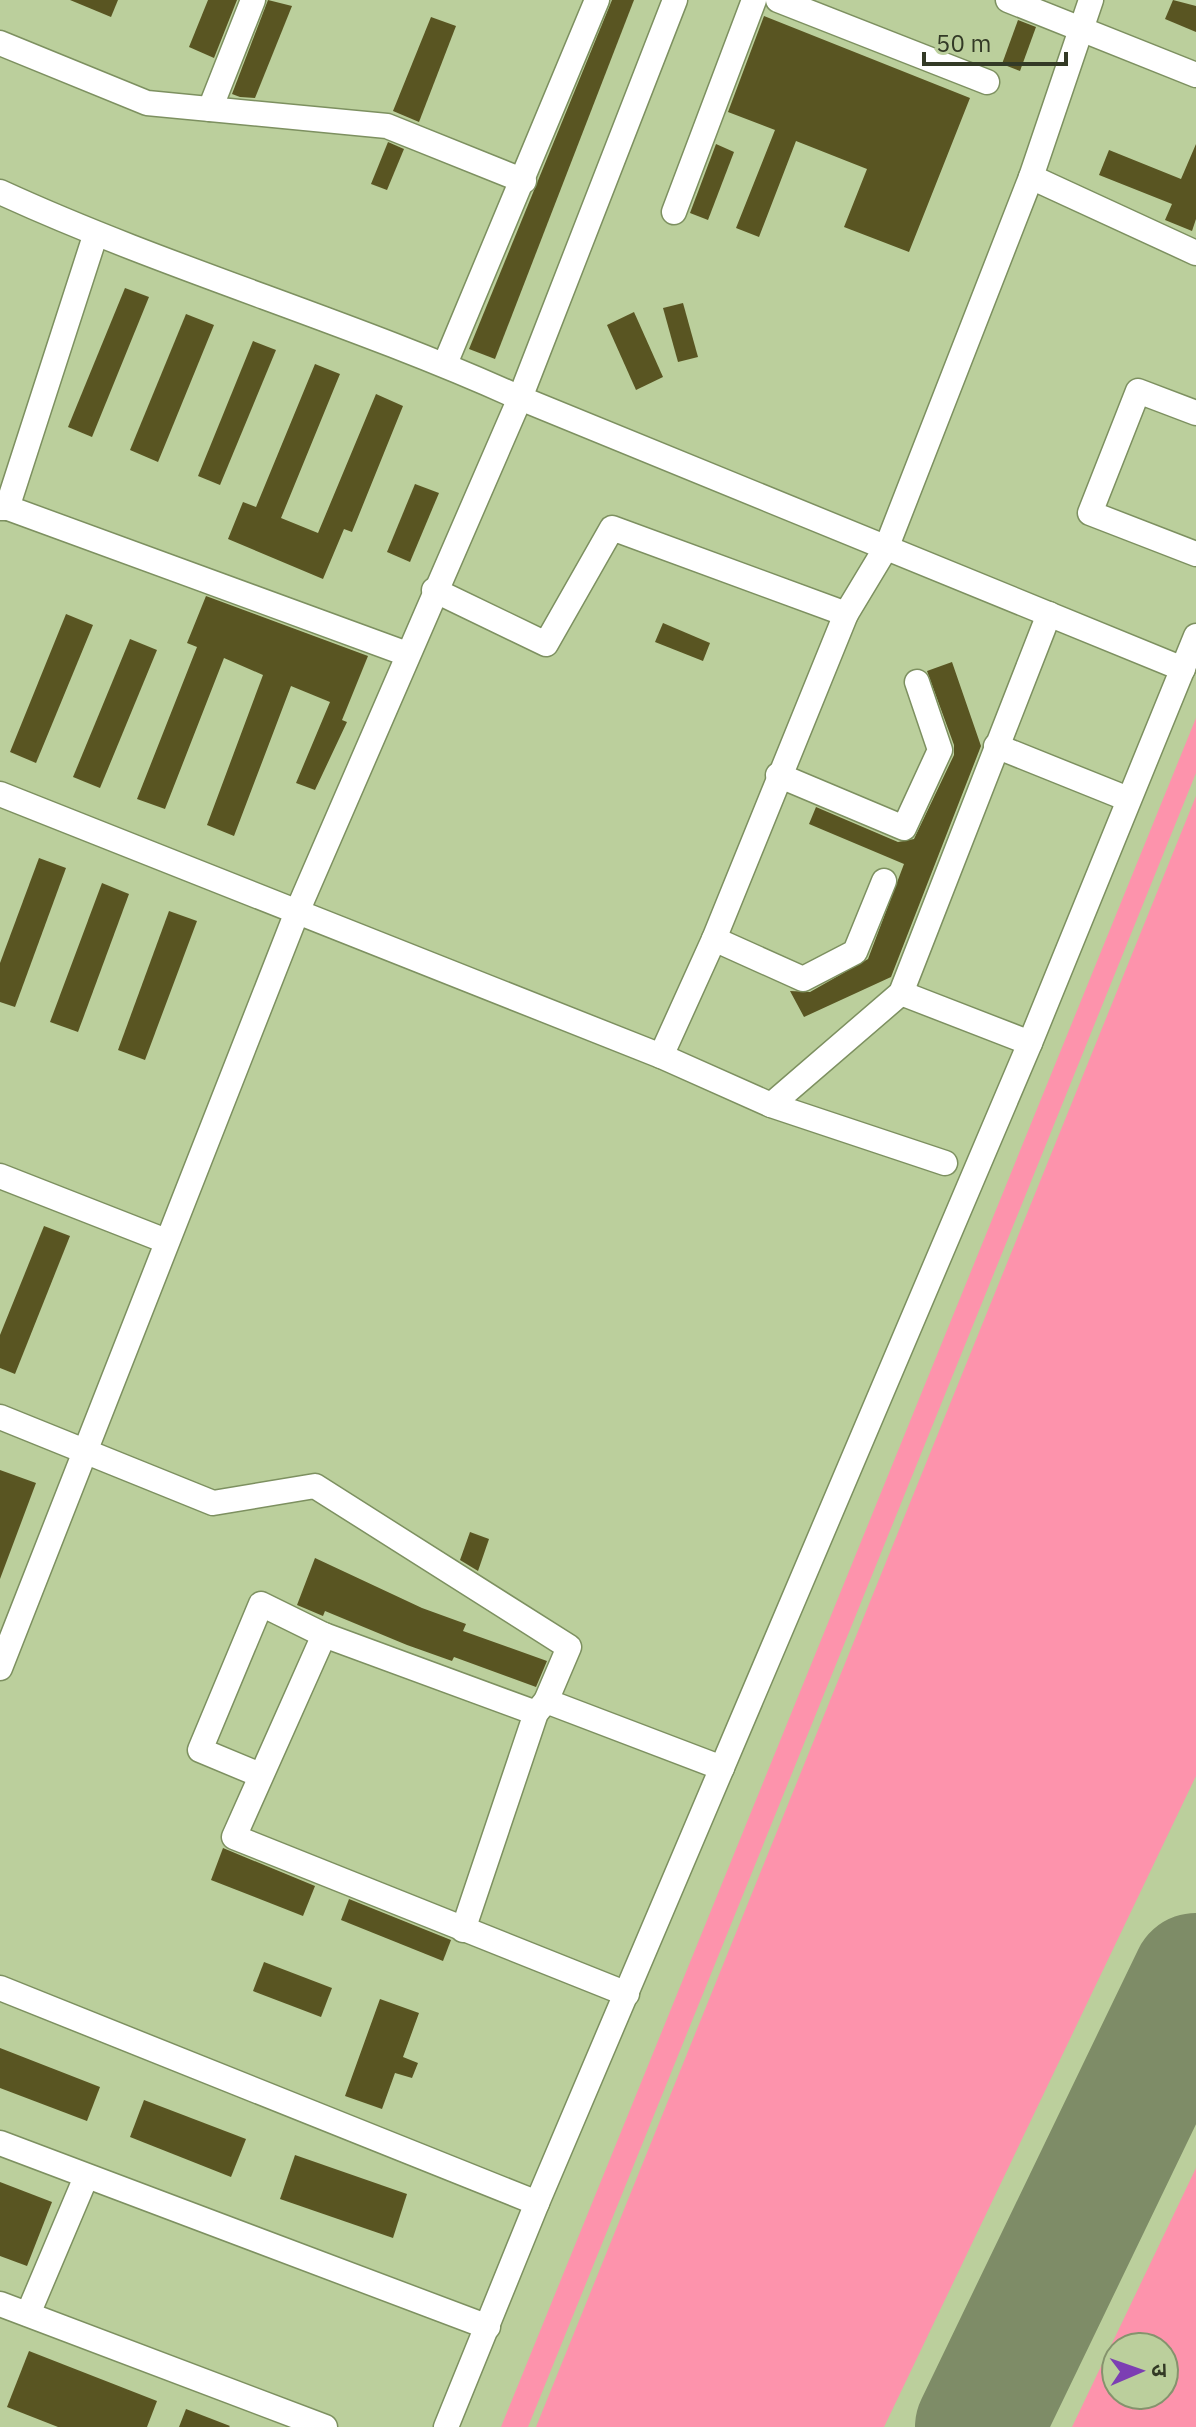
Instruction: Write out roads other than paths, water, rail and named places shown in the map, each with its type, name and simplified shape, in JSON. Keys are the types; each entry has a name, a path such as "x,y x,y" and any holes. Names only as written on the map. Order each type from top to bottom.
{"street":[{"path":"210,109 253,0"},
{"path":"445,364 597,0"},
{"path":"0,1668 297,912 434,590 520,398 675,0"},
{"path":"674,212 754,0"},
{"path":"778,0 987,82"},
{"path":"1008,0 1196,75"},
{"path":"661,1056 714,939 778,775 846,614 887,546 1031,177 1091,0"},
{"path":"0,43 147,103 387,126 524,181"},
{"path":"1031,177 1196,253"},
{"path":"0,192 95,236 445,364 520,398 1183,669"},
{"path":"95,236 2,507 407,654"},
{"path":"1196,413 1138,391 1090,513 1196,554"},
{"path":"434,590 546,644 612,528 846,614"},
{"path":"771,1105 901,993 1049,614"},
{"path":"446,2427 537,2203 1030,1043 1196,636"},
{"path":"778,775 904,828 940,750 917,682"},
{"path":"996,746 1128,799"},
{"path":"0,794 661,1056 771,1105 945,1163"},
{"path":"714,939 803,979 855,952 884,881"},
{"path":"901,993 1030,1043"},
{"path":"0,1176 166,1241"},
{"path":"0,1417 213,1503 315,1486 569,1647 541,1707 463,1930"},
{"path":"260,1775 200,1750 261,1604 324,1635 722,1768"},
{"path":"324,1635 234,1837 627,1994"},
{"path":"0,1988 537,2203"},
{"path":"0,2143 488,2327"},
{"path":"28,2314 86,2177"},
{"path":"0,2304 325,2427"}]}
